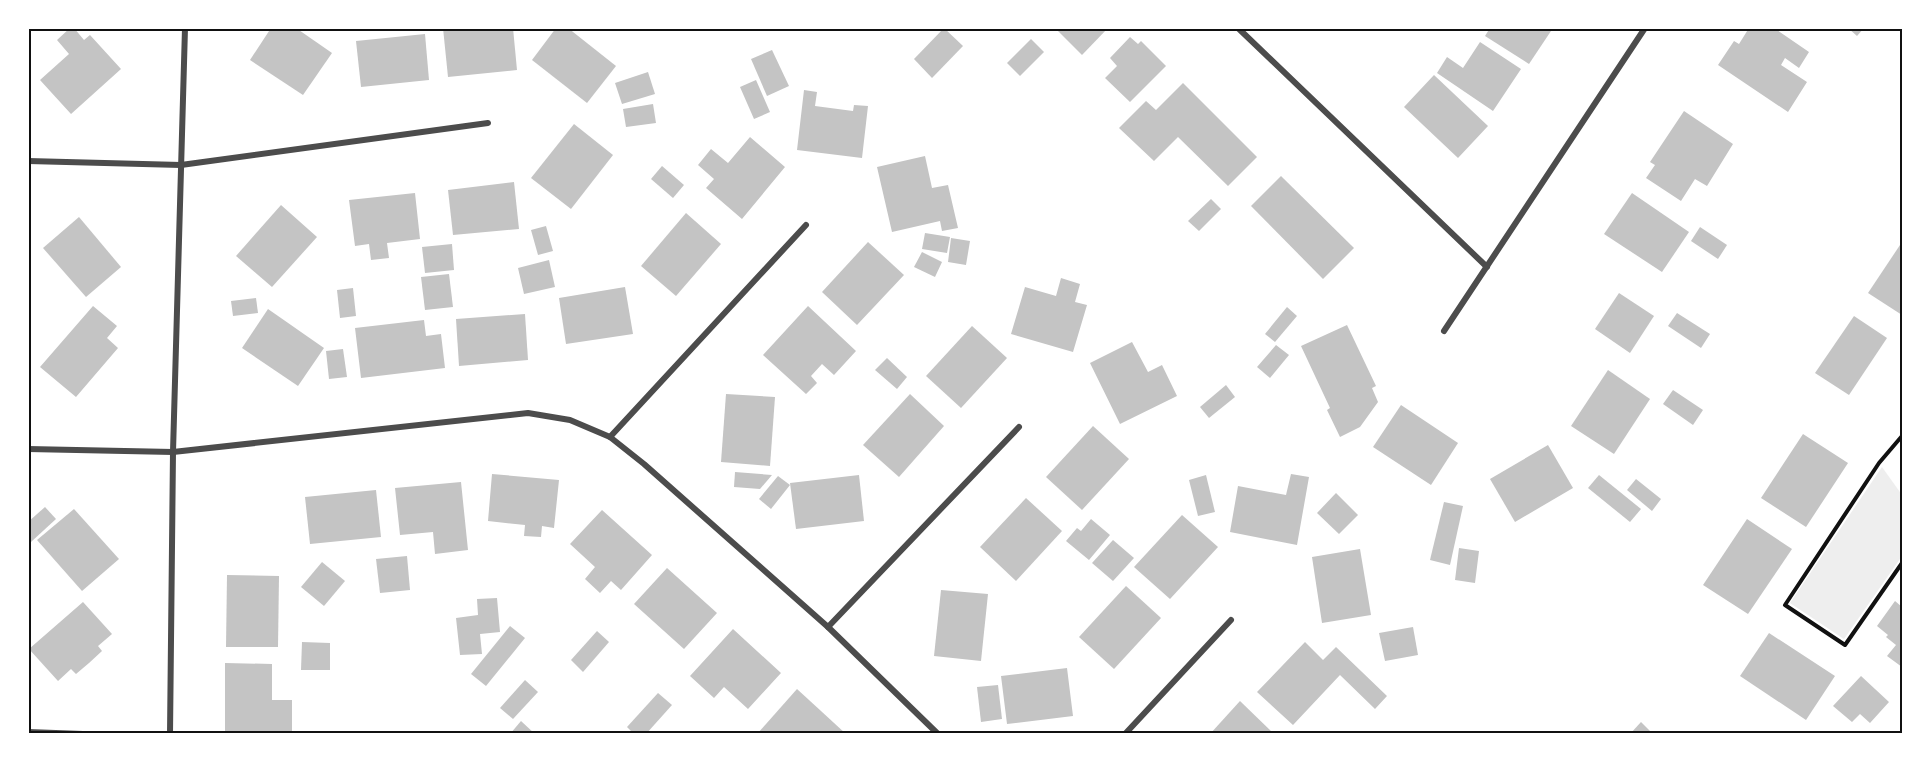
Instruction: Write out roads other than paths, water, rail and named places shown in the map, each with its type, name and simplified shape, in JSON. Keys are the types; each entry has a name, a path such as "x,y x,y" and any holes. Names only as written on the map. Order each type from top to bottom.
{"street":[{"path":"170,734 173,452 185,28"},
{"path":"1238,28 1487,267"},
{"path":"1444,332 1645,28"},
{"path":"28,161 181,165 488,123"},
{"path":"610,437 806,225"},
{"path":"28,449 173,452 528,413 570,420 610,437 644,464 828,627 938,734"},
{"path":"828,627 1019,427"},
{"path":"1125,734 1231,620"},
{"path":"28,732 83,734"}]}
